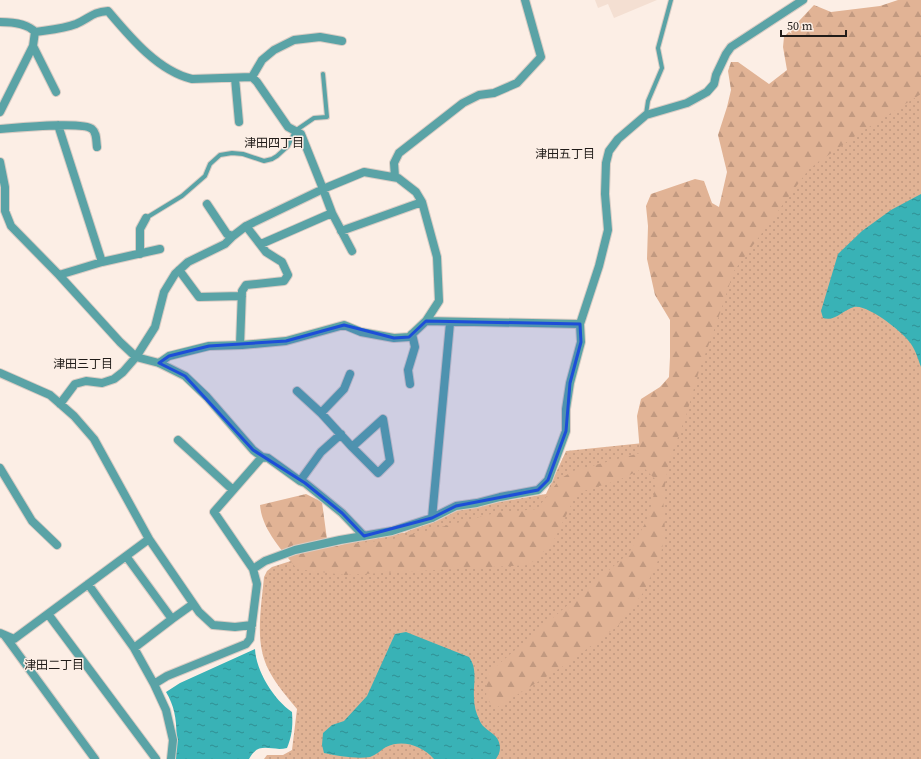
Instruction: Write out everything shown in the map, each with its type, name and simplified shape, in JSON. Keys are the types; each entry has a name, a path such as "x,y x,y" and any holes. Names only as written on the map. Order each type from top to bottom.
{"street":[{"path":"395,177 394,162 399,153 463,103 479,95 494,93 517,83 541,57 525,0"},
{"path":"253,569 265,561 295,550 392,531 432,518 456,506 532,492 544,486 548,480 566,431 566,409 570,383 580,342 580,324 599,266 608,230 605,194 606,163 609,150 618,139 646,115 687,103 707,92 714,84 716,74 731,47 804,0"},
{"path":"35,32 62,28 76,24 98,12 108,11 134,42 162,65 183,77 192,79 252,77 285,123 301,134 332,214 352,251"},
{"path":"0,22 30,27 35,32"},
{"path":"0,112 33,46 35,32"},
{"path":"252,77 262,60 274,50 294,40 320,37 342,41"},
{"path":"33,46 56,92"},
{"path":"235,78 239,122"},
{"path":"58,125 102,262"},
{"path":"0,129 58,125 88,127 96,134 97,147"},
{"path":"0,162 2,180 5,187 3,216 120,342 136,357 159,363 185,376 207,397 244,440 262,457 268,458 305,483 342,513 364,536"},
{"path":"60,404 76,384 86,381 102,383 114,379 123,372 136,357 155,327 164,292 179,270 188,262 225,244 232,236 246,226 323,189 364,172 398,178 416,192 422,202 437,257 439,302 426,321 409,337 394,338 361,332 344,325 286,341 209,346 169,356 159,363"},
{"path":"341,231 422,202"},
{"path":"207,204 227,234 232,236"},
{"path":"261,244 332,214"},
{"path":"140,254 140,229 146,218"},
{"path":"240,345 242,291 246,285 284,281 288,275 282,262 266,252 246,226"},
{"path":"59,275 102,262 160,249"},
{"path":"179,270 199,297 242,296"},
{"path":"426,321 580,324"},
{"path":"432,518 450,322"},
{"path":"410,384 408,370 415,347 412,334"},
{"path":"0,373 50,395 74,416 94,439 149,539 199,612 213,624 235,627 252,625"},
{"path":"321,413 344,389 350,374"},
{"path":"297,391 321,413 352,447 378,473 390,461 383,418 352,447"},
{"path":"300,481 321,452 340,434"},
{"path":"178,440 233,490"},
{"path":"154,684 167,676 246,644 250,639 257,584 253,569 214,512 262,457"},
{"path":"0,468 32,521 57,545"},
{"path":"2,634 14,639 149,539"},
{"path":"126,556 172,619"},
{"path":"88,584 134,648 154,684 166,710 173,740 171,759"},
{"path":"134,648 193,604"},
{"path":"48,614 156,759"},
{"path":"2,634 95,759"}],"lane":[{"path":"646,115 648,101 662,68 658,48 672,0"},
{"path":"146,218 182,196 205,176 210,164 220,155 232,153 243,154 264,161 272,159 278,156 288,146 295,131 314,118 327,117 323,74"}],"highlighted area":[{"path":"426,321 580,324 581,342 570,383 566,431 548,480 538,490 456,506 432,518 364,536 342,513 305,483 253,450 185,376 159,363 169,356 209,346 286,341 344,325 394,338 409,337"}],"shaded area":[{"path":"595,0 657,0 614,18 608,4 598,8"}],"green space":[{"path":"898,0 921,0 921,94 858,134 809,169 734,271 699,371 686,416 669,461 663,497 665,531 661,554 643,593 618,626 565,665 496,708 486,699 487,674 629,553 648,518 657,481 644,468 619,480 577,493 552,544 529,565 345,575 297,569 279,547 269,531 260,505 306,494 322,502 328,547 393,539 495,513 537,509 560,479 573,471 640,453 637,416 641,399 660,387 669,377 670,357 670,320 655,295 647,259 648,226 646,206 651,194 695,179 704,181 712,203 719,207 727,172 718,135 731,90 728,71 731,62 738,62 769,84 787,70 783,47 784,37 814,5 831,12 880,6"},
{"path":"921,76 921,759 264,759 267,755 283,755 292,750 297,709 271,675 262,651 260,614 264,577 267,571 272,567 366,537 387,533 404,533 457,509 546,494 566,451 663,441 718,259 837,122"}],"water":[{"path":"921,194 921,367 914,349 907,339 893,326 876,314 860,307 854,307 835,317 827,319 823,318 821,311 838,254 862,231 891,210"},
{"path":"406,632 469,657 472,662 474,672 474,701 477,714 484,727 494,735 499,743 500,751 496,759 434,759 418,747 405,744 386,747 376,754 365,758 324,753 322,745 323,733 332,725 344,721 367,696 395,634"},
{"path":"255,649 256,658 267,684 285,707 292,712 292,731 287,748 261,748 253,753 249,759 175,759 175,716 166,692 180,683"}],"district":[{"name":"津田四丁目","path":"274,143"},
{"name":"津田五丁目","path":"565,154"},
{"name":"津田三丁目","path":"83,364"},
{"name":"津田二丁目","path":"54,665"}]}
